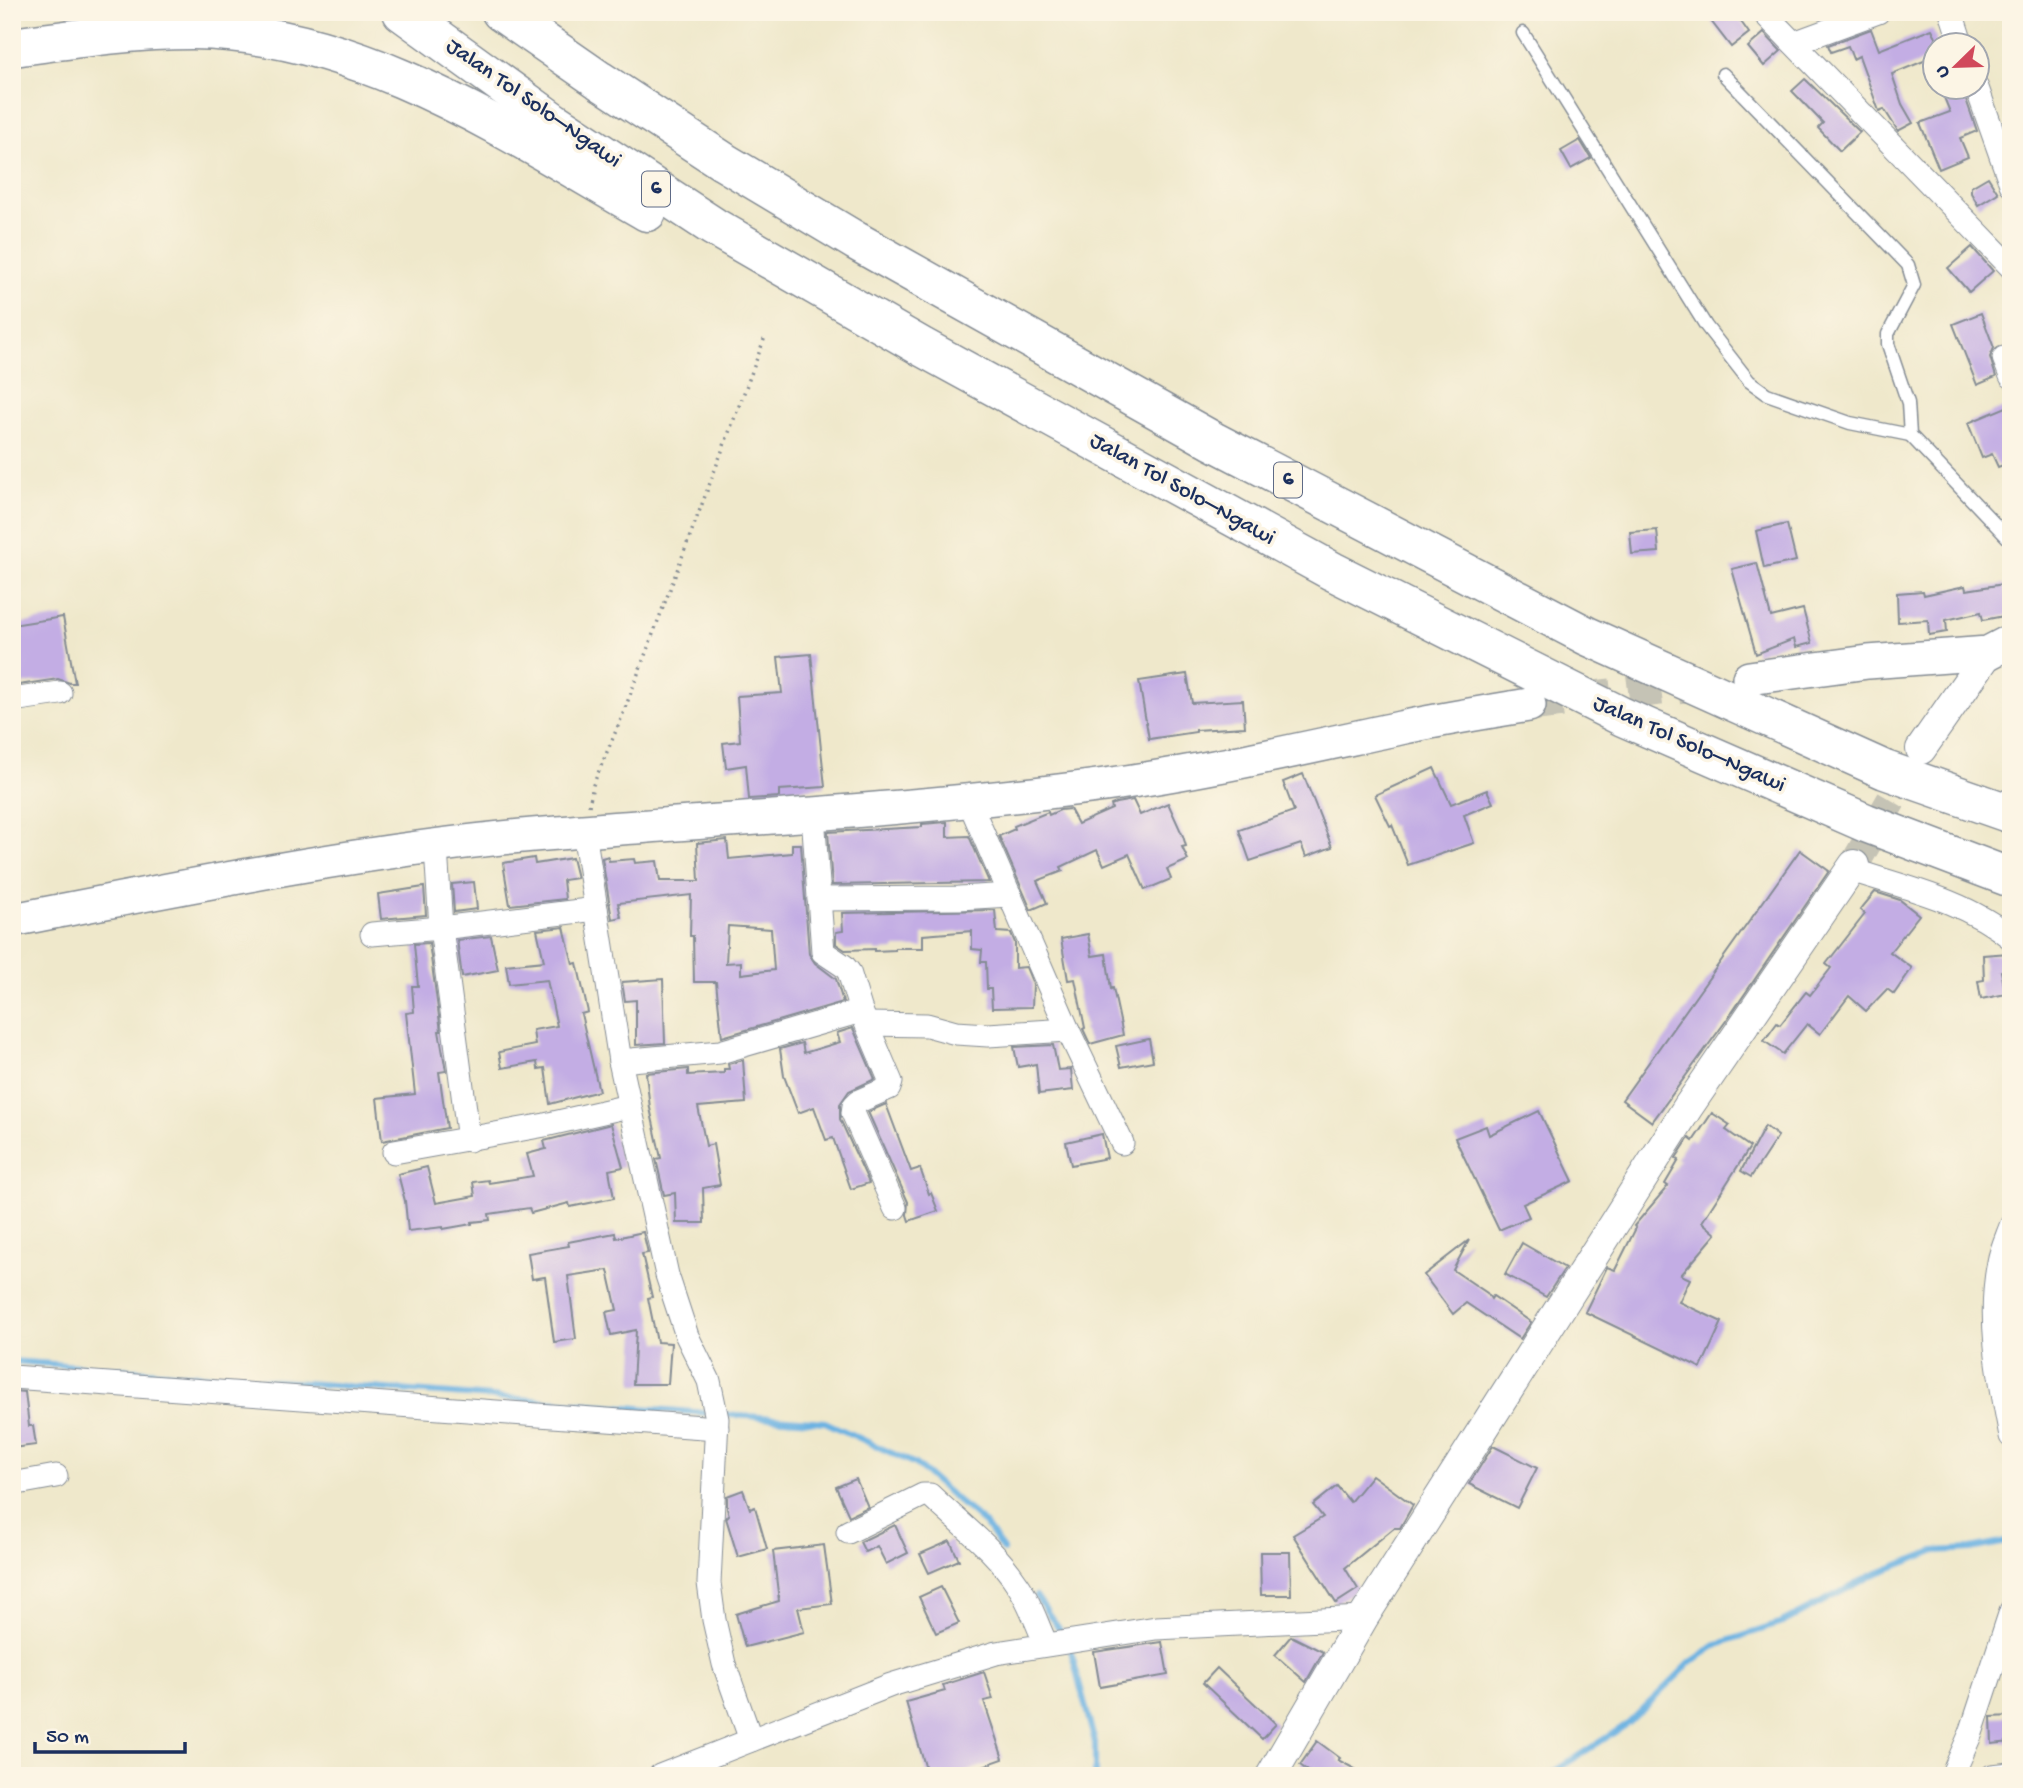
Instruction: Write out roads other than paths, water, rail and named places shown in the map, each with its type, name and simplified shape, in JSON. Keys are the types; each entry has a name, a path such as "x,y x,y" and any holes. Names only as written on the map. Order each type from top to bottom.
{"highway":[{"name":"Jalan Tol Solo–Ngawi","path":"402,12 554,122 714,227 922,347 1332,571 1623,717 1866,823 2011,878"},
{"name":"6","path":"501,12 598,80 724,162 915,274 1213,441 1587,636 1885,770 2011,814"},
{"path":"519,12 598,80"},
{"path":"12,47 122,33 194,30 264,36 331,52 394,74 485,119 678,229 922,347"}],"main road":[{"path":"1749,678 1999,647"},
{"path":"12,920 321,862 520,836 813,815 1072,790 1176,775 1529,705"}],"street":[{"path":"1763,12 2011,267"},
{"path":"1794,43 1878,12"},
{"path":"1951,12 1957,32"},
{"path":"1982,102 2011,184"},
{"path":"1921,750 1999,647"},
{"path":"12,700 60,693"},
{"path":"968,799 1068,1030 1122,1143"},
{"path":"813,815 823,952 849,972 891,1082 889,1088 859,1101 854,1106 853,1113 895,1208"},
{"path":"584,832 629,1106 676,1307 709,1381 717,1423 709,1583 724,1664 751,1740"},
{"path":"436,848 441,929 469,1140"},
{"path":"1271,1776 1363,1618 1688,1107 1852,867 1945,901 1986,920 2011,937"},
{"path":"819,899 1010,895"},
{"path":"372,934 441,929 596,909"},
{"path":"620,1061 720,1052 864,1017 927,1025 956,1033 988,1035 1068,1030"},
{"path":"394,1152 469,1140 629,1106"},
{"path":"2011,1226 1999,1261 1996,1357 2011,1436"},
{"path":"12,1377 717,1423"},
{"path":"12,1484 56,1476"},
{"path":"848,1532 923,1495 930,1495 991,1551 1009,1572 1023,1593 1048,1644"},
{"path":"1952,1776 1971,1733 2011,1611"},
{"path":"660,1776 891,1685 996,1653 1156,1629 1363,1618"},
{"path":"1992,1776 2011,1774"}],"lane":[{"path":"1523,33 1706,326 1749,381 1767,394 1850,423 1910,435 2011,541"},
{"path":"1723,75 1908,265 1914,285 1888,334 1888,344 1908,403 1910,435"}],"waterway":[{"path":"12,1361 825,1422 915,1464 985,1524 1003,1550"},
{"path":"1547,1776 1629,1723 1691,1662 1718,1644 1782,1623 1873,1575 1934,1551 1971,1549 2011,1541"},
{"path":"1036,1596 1069,1643 1095,1743 1095,1776"}],"tunnel":[{"path":"1529,705 1701,684"},
{"path":"1854,865 1915,759"}]}
